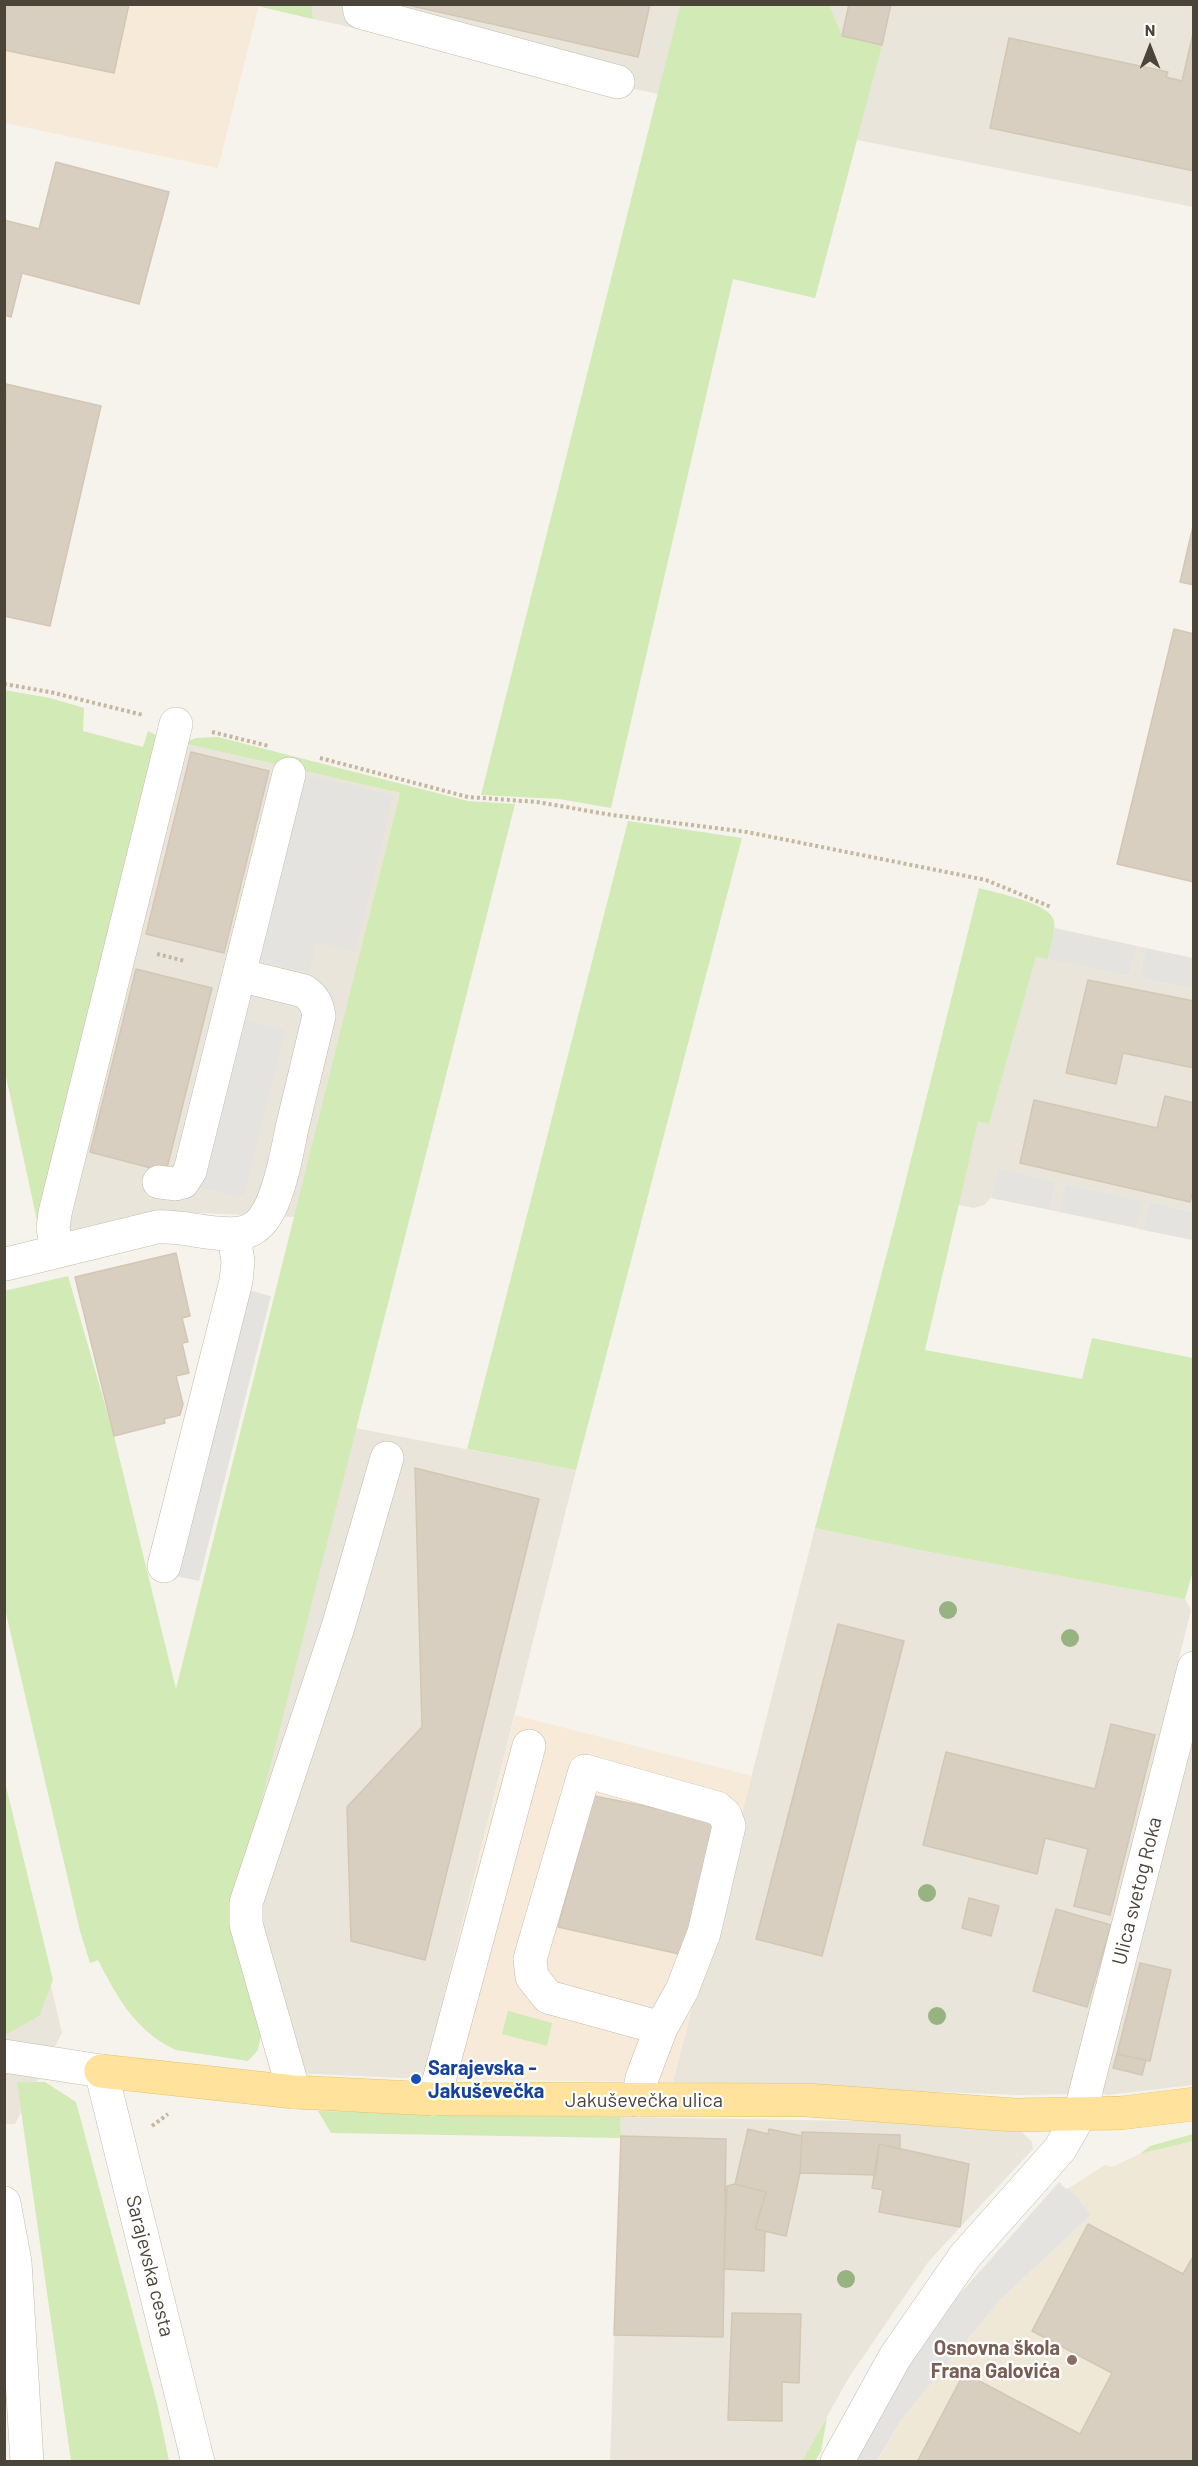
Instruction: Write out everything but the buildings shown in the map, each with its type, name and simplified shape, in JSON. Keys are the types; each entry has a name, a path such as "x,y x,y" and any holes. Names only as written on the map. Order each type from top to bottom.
{"main road":[{"name":"Jakuševečka ulica","path":"101,2071 294,2092 434,2098 806,2100 1015,2115 1121,2113 1194,2104"}],"street":[{"path":"359,4 360,12 618,82"},
{"path":"57,1251 53,1228 55,1213 176,724"},
{"path":"159,1182 175,1184 183,1182 190,1171 239,975 281,760"},
{"path":"6,1264 132,1232 171,1226 234,1234 248,1232 257,1226 272,1204 283,1169 319,1016 312,996 239,975"},
{"path":"164,1566 236,1281 238,1262 234,1234"},
{"path":"294,2092 246,1924 246,1903 338,1627 387,1458"},
{"name":"Ulica svetog Roka","path":"1080,2114 1194,1668"},
{"path":"434,2098 529,1746"},
{"path":"638,2100 642,2078 661,2028 682,1990 704,1933 729,1826 725,1815 717,1808 585,1771 530,1959 532,1977 548,1997 661,2028"},
{"path":"4,2056 101,2071"},
{"name":"Sarajevska cesta","path":"101,2071 198,2462"},
{"path":"837,2462 895,2357 958,2265 1060,2150 1080,2114"},
{"path":"4,2203 15,2262 27,2462"}],"path":[{"path":"4,684 50,692 176,724 281,760"},
{"path":"317,757 468,797 537,802 612,815 747,832 986,880 1051,907"},
{"path":"149,952 185,961"}],"shaded area":[{"path":"259,4 680,5 658,94 313,19 258,6"},
{"path":"5,5 259,5 218,168 5,123"},
{"path":"798,5 1193,5 1193,207 857,140 815,298 733,279"},
{"path":"162,738 400,793 295,1217 151,1211 37,1239"},
{"path":"300,773 393,796 355,952 316,943 309,973 254,959"},
{"path":"1055,928 1137,946 1129,976 1048,959"},
{"path":"1137,946 1146,948 1139,978 1193,989 1193,1212 1150,1202 1143,1230 1136,1228 1141,1201 1065,1184 1059,1212 1050,1210 1056,1182 998,1170 991,1198 984,1205 974,1208 958,1205 978,1122 989,1124 1036,956 1129,976"},
{"path":"1146,948 1193,958 1193,989 1139,978"},
{"path":"241,1019 286,1030 245,1192 238,1197 198,1187"},
{"path":"998,1169 1056,1182 1050,1210 991,1198"},
{"path":"1065,1184 1142,1201 1136,1228 1059,1212"},
{"path":"1150,1202 1193,1212 1193,1240 1143,1230"},
{"path":"248,1290 271,1296 199,1581 176,1576"},
{"path":"355,1428 576,1470 423,2079 273,2072 233,1913"},
{"path":"815,1528 924,1551 1185,1599 1191,1610 1070,2094 1020,2095 673,2082"},
{"path":"515,1715 752,1776 673,2082 423,2079"},
{"path":"1193,1738 1193,2085 1107,2095 1100,2092 1098,2085"},
{"path":"4,1784 62,2033 15,2124 5,2124"},
{"path":"620,2117 915,2122 1022,2132 1032,2142 1033,2149 929,2261 851,2374 802,2461 610,2462"},
{"name":"Osnovna škola Frana Galovića","path":"1193,2141 1193,2461 877,2462 901,2420 1000,2300 1090,2216 1069,2188 1105,2165 1112,2167 1140,2154"},
{"path":"1059,2182 1066,2189 1069,2188 1091,2215 1000,2300 901,2420 877,2461 847,2462 876,2411 950,2305"}],"green space":[{"path":"259,4 311,5 313,19 258,6"},
{"path":"680,5 829,5 842,36 882,45 815,298 733,279 611,808 559,799 481,795"},
{"path":"4,690 50,698 84,708 83,731 143,747 148,731 162,738 39,1230 5,1072"},
{"path":"218,737 468,801 515,804 233,1913 261,2034 258,2050 248,2061 176,2050 162,2042 150,2034 129,2012 98,1960 90,1963 80,1931 5,1609 4,1291 68,1276 114,1436 176,1689 400,793 183,743 196,738"},
{"path":"628,821 742,838 576,1470 467,1449"},
{"path":"979,888 1022,900 1043,909 1051,915 1054,930 1048,959 1036,957 989,1124 978,1122 925,1350 1082,1379 1092,1338 1193,1358 1194,1567 1185,1599 924,1551 815,1528"},
{"path":"4,1778 53,1980 39,2016 7,2034 4,2033"},
{"path":"508,2011 552,2023 547,2046 502,2034"},
{"path":"17,2082 45,2082 76,2102 157,2403 169,2461 71,2461"},
{"path":"318,2111 620,2117 621,2138 331,2133"},
{"path":"1193,2134 1193,2141 1140,2154 1150,2146"},
{"path":"827,2417 821,2451 815,2461 802,2461"}],"place":[{"name":"Sarajevska - Jakuševečka","path":"416,2079"},
{"name":"Osnovna škola Frana Galovića","path":"1072,2360"}]}
